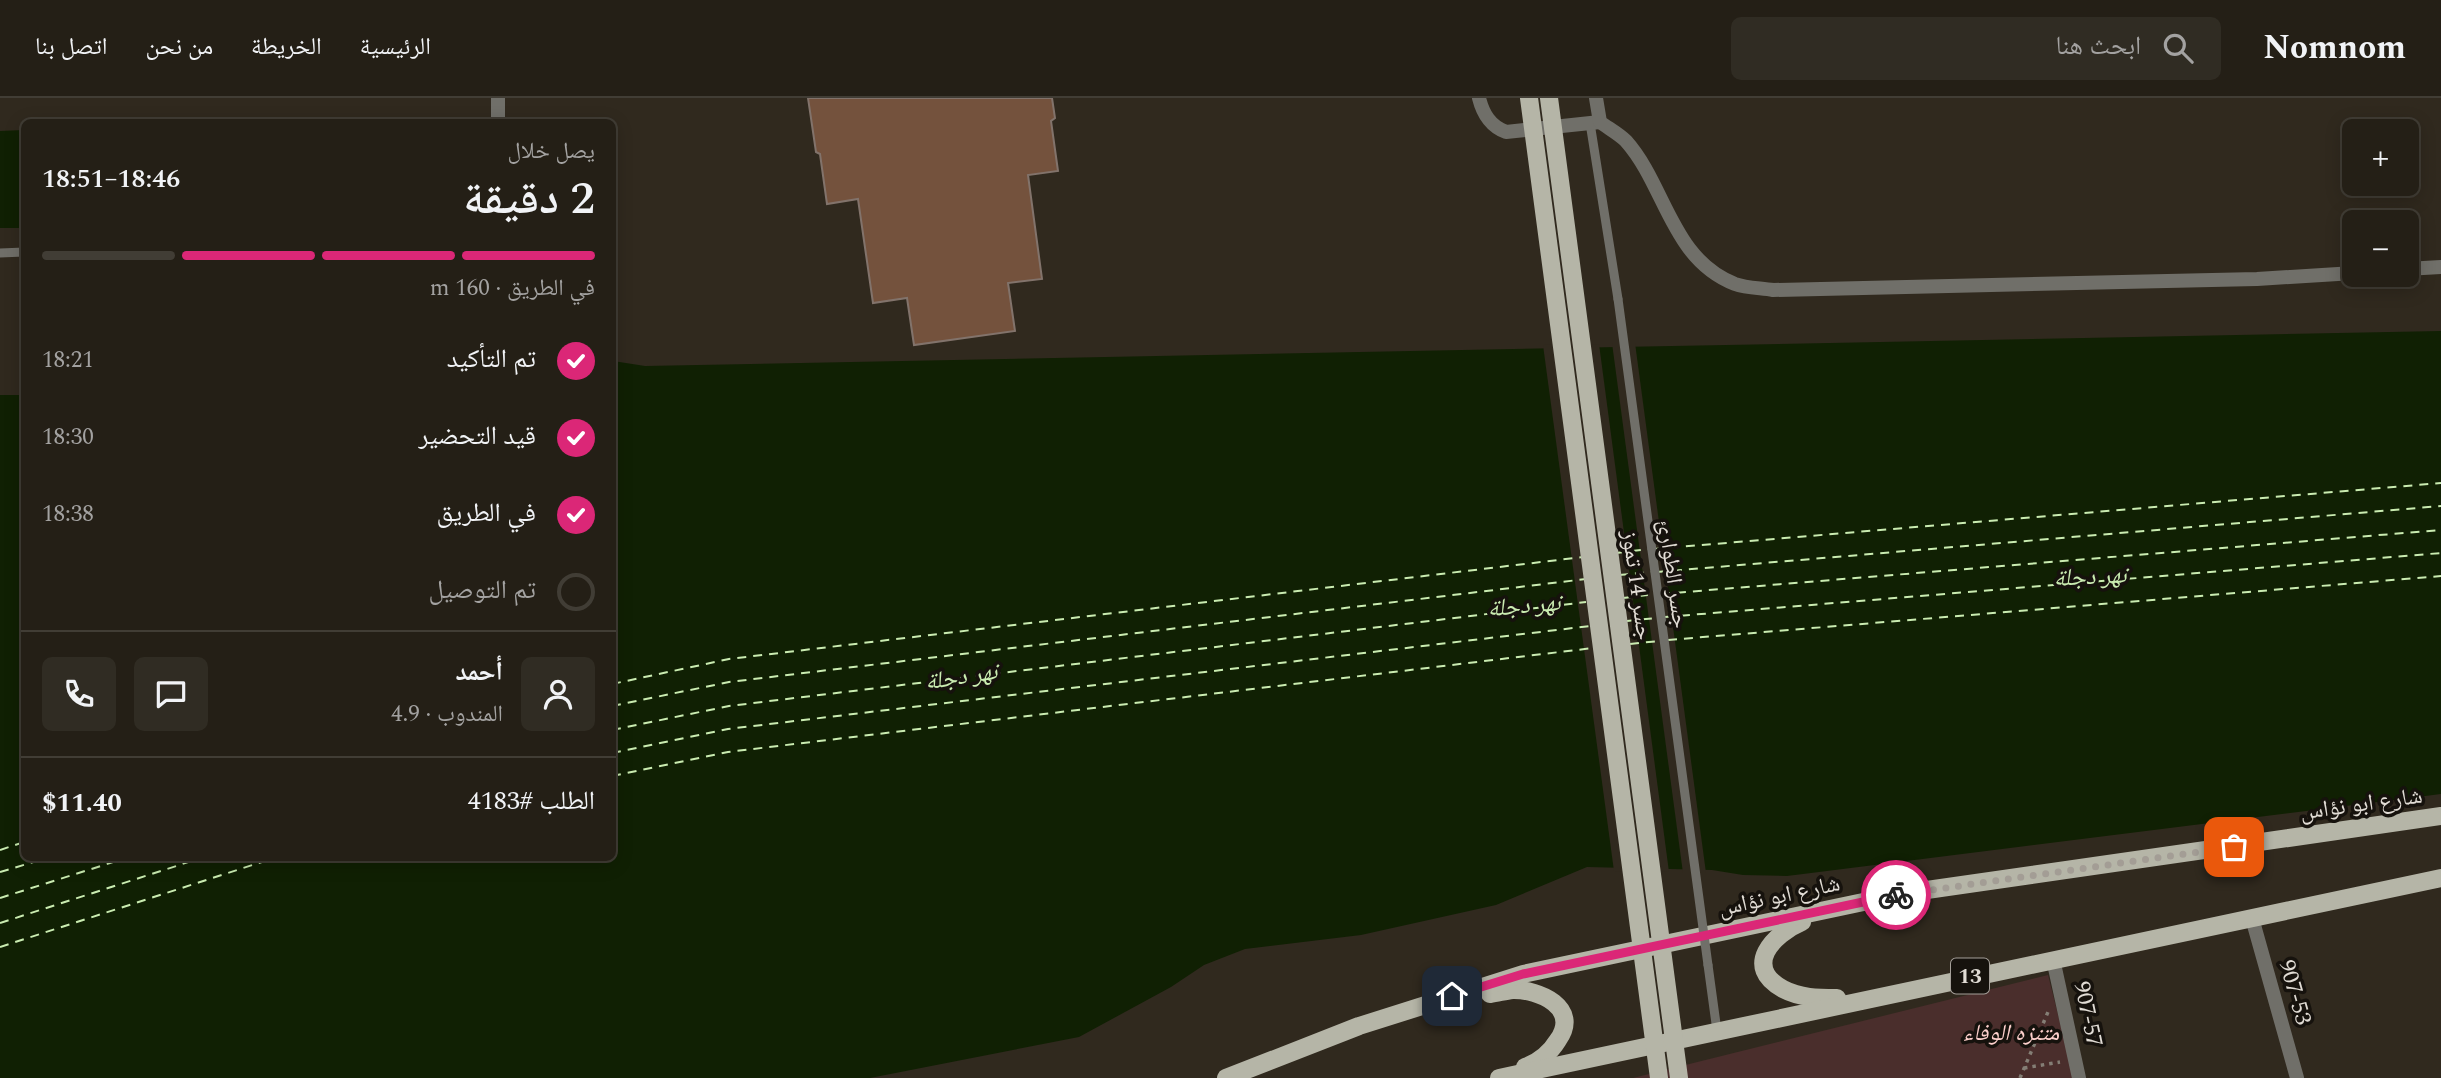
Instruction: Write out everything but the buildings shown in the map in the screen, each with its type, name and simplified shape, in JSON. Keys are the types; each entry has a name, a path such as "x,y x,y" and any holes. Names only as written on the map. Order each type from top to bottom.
{"main road":[{"name":"جسر 14 تموز","path":"1529,98 1659,1078"},
{"name":"جسر 14 تموز","path":"1549,98 1679,1078"},
{"name":"شارع ابو نؤاس","path":"1226,1078 1359,1026 1523,974 1906,893 2441,816"},
{"name":"13","path":"1499,1078 2441,878"},
{"path":"1906,893 1810,918 1787,928 1769,944 1764,954 1769,980 1808,998 1841,999 1945,982"},
{"path":"1359,1026 1451,1001 1514,990 1541,995 1557,1004 1564,1017 1564,1032 1552,1049 1536,1063 1492,1078"}],"street":[{"path":"498,98 498,119"},
{"path":"1479,98 1488,120 1495,128 1507,132 1595,123 1625,140 1644,168 1675,229 1709,269 1737,284 1773,290 2258,279 2342,274"},
{"path":"1595,123 1596,98"},
{"path":"2419,268 2441,267"},
{"name":"907-53","path":"2252,918 2297,1078"},
{"name":"907-57","path":"2053,959 2079,1078"}],"lane":[{"name":"جسر الطوارئ","path":"1595,123 1717,1031"},
{"path":"0,253 21,253"}],"path":[{"path":"2020,1078 2060,987"},
{"path":"2024,1068 2075,1060"}],"green space":[{"name":"متنزه الوفاء","path":"2048,975 2074,1078 1633,1078"}],"water":[{"path":"21,130 21,228 0,228 0,131"},
{"name":"نهر دجلة","path":"2441,331 2441,794 1787,876 1743,875 1712,870 1587,867 1496,905 1361,935 1245,949 1204,965 1171,987 1079,1037 870,1078 0,1078 0,395 21,395 21,861 616,861 616,361 645,366"}],"pier":[{"path":"1612,343 1635,343 1706,873 1683,873"},
{"path":"1599,344 1669,872 1614,871 1543,345"}],"ferry route":[{"path":"1654,549 2441,483"},
{"path":"1657,572 2441,506"},
{"path":"1661,594 2441,530"},
{"path":"1616,553 1649,549"},
{"path":"1665,617 2441,553"},
{"path":"616,683 729,659 1583,557"},
{"path":"1619,575 1652,572"},
{"path":"1668,640 2441,576"},
{"path":"616,705 729,682 1586,579"},
{"path":"1623,598 1656,594"},
{"path":"616,729 729,706 1586,602"},
{"path":"1627,621 1656,618"},
{"path":"616,752 728,729 1590,626"},
{"path":"1630,644 1659,641"},
{"path":"616,775 728,752 1593,648"},
{"path":"0,850 21,843"},
{"path":"0,872 37,861"},
{"path":"0,898 117,861"},
{"path":"0,923 192,861"},
{"path":"0,947 265,861"}],"way so far":[{"path":"1896,895 2234,847"}],"route":[{"path":"1452,996 1523,974 1896,895"}]}
